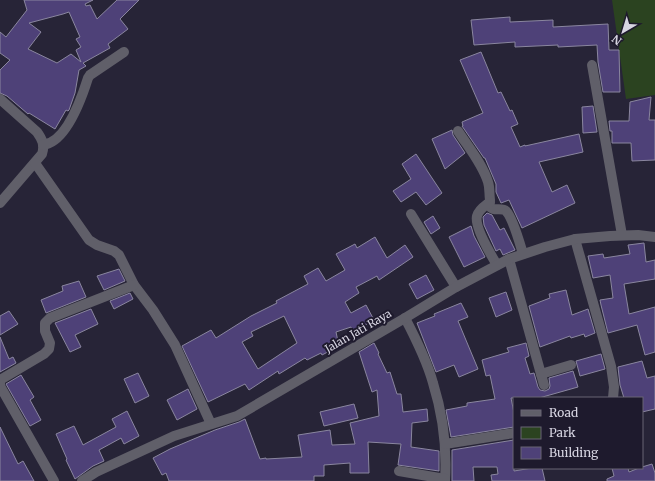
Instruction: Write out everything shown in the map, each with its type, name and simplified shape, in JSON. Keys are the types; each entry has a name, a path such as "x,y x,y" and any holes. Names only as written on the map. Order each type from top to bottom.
{"street":[{"path":"44,145 54,141 66,128 81,99 90,75 124,52"},
{"path":"592,65 622,235"},
{"path":"0,99 37,132 44,145 42,154 0,203"},
{"path":"458,131 484,172 488,181 491,208 505,210 516,232 523,254"},
{"path":"35,163 89,240 101,247 114,251 119,255 134,285 153,310 174,346 211,424"},
{"path":"490,202 481,209 477,216 477,224 497,265"},
{"path":"411,214 456,287"},
{"name":"Jalan Jati Raya","path":"82,481 96,472 174,436 237,416 456,287 509,259 575,239 622,235 655,237"},
{"path":"575,239 611,366 614,387 613,397"},
{"path":"509,259 544,385"},
{"path":"54,481 0,386 0,380 44,354 49,349 50,342 45,331 45,324 50,318 134,285"},
{"path":"399,471 445,480 445,444 441,415 433,383 420,348 405,318"},
{"path":"541,374 571,365"},
{"path":"445,444 513,433"}],"green space":[{"path":"612,0 655,0 655,95 626,99"}],"building":[{"path":"24,0 93,0 85,4 86,6 90,5 97,19 117,0 139,0 120,19 128,29 108,44 110,48 83,63 86,66 79,70 75,93 69,110 66,110 55,129 29,113 28,114 7,96 0,93 0,70 10,60 0,53 0,32 6,37 27,10","holes":["69,12 80,37 76,39 81,47 76,50 81,62 71,54 57,63 28,49 41,32 29,23"]},
{"path":"510,17 510,22 553,20 553,27 608,24 609,50 619,50 620,92 603,92 597,45 515,47 515,42 474,45 471,20"},
{"path":"481,52 498,93 501,92 510,111 512,110 518,124 511,127 520,147 579,134 583,152 539,162 552,192 567,185 575,203 522,228 509,200 501,203 496,192 496,184 485,158 462,126 462,122 483,113 460,60"},
{"path":"651,97 649,120 655,120 655,160 632,161 631,143 612,143 612,131 610,131 609,121 629,121 630,102"},
{"path":"593,106 597,132 583,133 582,107"},
{"path":"452,130 453,135 465,153 445,169 432,139"},
{"path":"416,154 442,193 426,205 416,192 401,202 393,191 411,179 402,164"},
{"path":"487,213 492,215 500,230 504,228 515,250 503,255 500,249 496,251 484,225 483,217"},
{"path":"433,216 440,228 431,234 424,222"},
{"path":"471,226 474,236 485,257 464,267 449,237"},
{"path":"375,237 387,258 405,245 413,257 379,280 377,276 356,287 359,293 345,302 351,313 366,305 374,320 353,333 351,327 336,332 339,346 322,355 321,353 307,360 305,358 279,374 278,371 249,390 245,384 208,402 182,346 211,330 216,338 251,316 277,303 276,301 308,284 304,276 318,268 326,281 345,270 336,254 355,244 357,248","holes":["284,316 297,343 258,369 242,342 253,336 251,332"]},
{"path":"644,243 646,262 655,260 655,279 624,284 629,314 655,307 655,352 645,355 637,325 608,333 600,300 613,298 610,275 593,278 588,256 603,254 604,258 630,254 628,245"},
{"path":"119,269 125,281 104,290 97,276"},
{"path":"426,275 434,290 417,299 409,284"},
{"path":"79,281 86,297 46,313 41,300 63,291 62,286"},
{"path":"566,290 572,315 588,309 595,333 585,337 584,334 571,338 570,336 540,347 529,306 550,298 549,294"},
{"path":"506,292 512,310 496,317 489,298"},
{"path":"130,293 133,299 114,309 110,301"},
{"path":"461,303 468,317 458,321 478,369 459,377 454,365 436,372 417,323"},
{"path":"91,309 98,324 75,335 81,347 70,352 55,323"},
{"path":"9,311 18,324 0,335 0,316"},
{"path":"0,337 9,359 13,357 16,363 0,372"},
{"path":"374,343 387,373 390,372 397,394 401,394 403,412 427,409 428,421 412,423 411,447 439,451 439,471 398,465 401,444 368,442 369,473 350,473 350,463 324,465 324,476 314,476 314,481 169,481 166,473 162,475 153,458 170,449 245,419 260,459 302,457 298,435 330,430 332,445 355,444 350,423 379,416 377,390 372,392 359,352"},
{"path":"526,343 529,356 525,358 530,374 534,373 540,390 545,391 549,389 549,378 573,371 578,387 543,397 513,397 511,398 513,408 513,427 451,437 446,410 467,406 467,403 495,399 490,375 486,376 482,360 509,352 507,348"},
{"path":"601,354 605,369 580,376 576,361"},
{"path":"642,361 647,378 655,376 655,409 643,412 643,397 624,397 620,385 618,367"},
{"path":"138,373 149,396 135,403 124,379"},
{"path":"21,375 34,397 30,400 41,420 30,426 6,384"},
{"path":"188,389 197,409 177,420 167,400"},
{"path":"354,404 358,418 324,426 320,412"},
{"path":"127,411 139,436 124,444 121,438 99,450 104,461 93,466 75,479 56,434 74,426 83,445 116,427 112,419"},
{"path":"0,427 18,464 23,461 34,481 0,481"},
{"path":"513,440 514,471 542,469 545,481 492,481 491,475 498,474 497,467 473,467 474,481 452,481 452,450"},
{"path":"652,464 655,473 655,481 607,481 607,479 614,476 612,469 628,469 629,472 636,469 643,469 643,467"}]}
